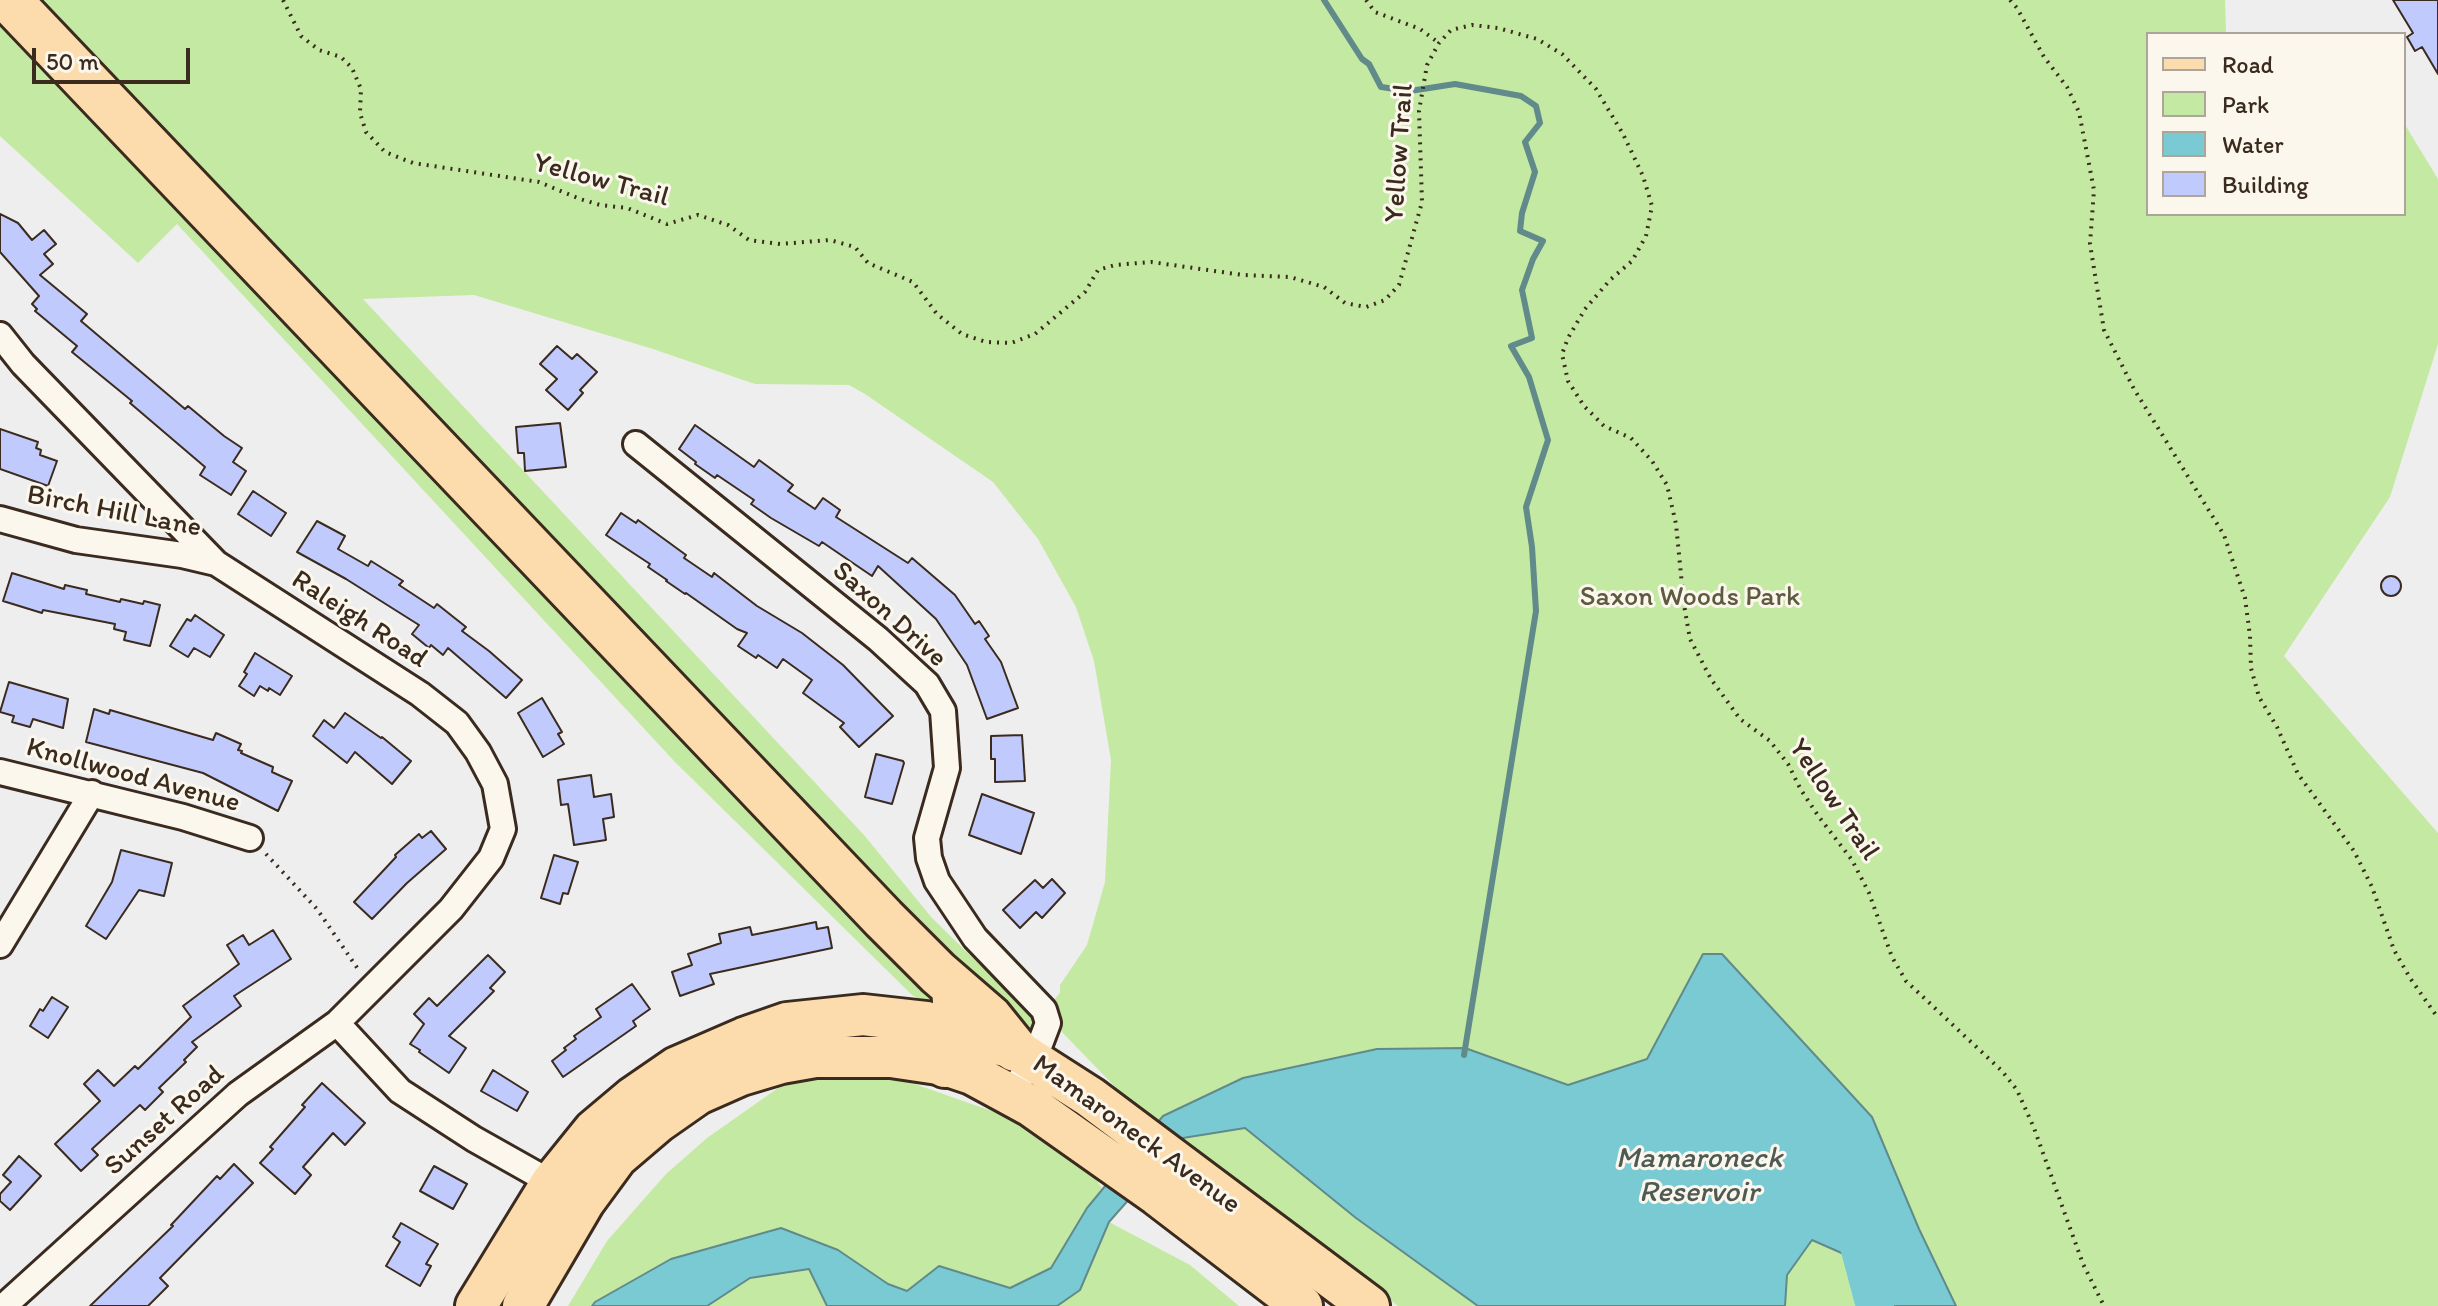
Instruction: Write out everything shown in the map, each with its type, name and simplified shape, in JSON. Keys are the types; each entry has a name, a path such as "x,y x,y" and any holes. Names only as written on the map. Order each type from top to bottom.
{"highway":[{"path":"9,0 902,937 990,1018 1024,1054"},
{"path":"951,1048 954,987"}],"main road":[{"name":"Mamaroneck Avenue","path":"951,1048 972,1074 1031,1106 1114,1166 1169,1180 1369,1306"},
{"name":"Mamaroneck Avenue","path":"476,1306 568,1192 698,1094 741,1075 781,1063 815,1057 891,1057 951,1048 1024,1054 1090,1097 1141,1135 1169,1180 1302,1306"},
{"name":"Mamaroneck Avenue","path":"523,1306 568,1192"}],"street":[{"name":"Raleigh Road","path":"0,335 23,364 216,563 420,694 457,723 478,752 495,784 503,829 491,858 451,909 371,989"},
{"name":"Saxon Drive","path":"636,444 878,639 927,684 943,711 947,768 927,838 929,858 937,881 975,938 1044,1010 1048,1023 1024,1054 1009,1094"},
{"name":"Birch Hill Lane","path":"0,519 76,540 216,563"},
{"name":"Knollwood Avenue","path":"0,772 183,817 250,838"},
{"path":"0,945 92,793"},
{"name":"Sunset Road","path":"4,1306 238,1094 337,1023 371,989"},
{"path":"337,1023 400,1091 474,1139 568,1192"}],"path":[{"name":"Yellow Trail","path":"283,0 301,36 319,50 341,57 352,68 361,89 360,113 366,132 385,152 413,163 539,182 580,199 627,208 667,224 698,215 728,225 749,240 780,244 830,240 855,247 868,263 913,282 937,314 962,334 986,342 1011,343 1035,334 1085,292 1098,270 1115,265 1151,262 1243,275 1290,277 1324,287 1345,303 1366,307 1385,300 1399,285 1422,202 1419,111 1427,65 1439,43 1451,30 1472,25 1498,28 1537,39 1562,54 1596,89 1623,134 1643,176 1652,206 1646,236 1632,261 1610,280 1585,309 1568,338 1562,354 1568,381 1584,406 1604,426 1631,438 1652,461 1667,485 1676,524 1690,639 1711,679 1740,719 1770,741 1788,764 1819,817 1852,860 1869,893 1892,957 1906,981 2002,1071 2017,1090 2034,1128 2083,1264 2104,1306"},
{"path":"1366,0 1375,12 1420,29 1439,43"},
{"path":"2010,0 2044,57 2067,87 2079,112 2094,190 2090,244 2104,330 2134,389 2224,535 2245,598 2251,668 2259,697 2277,727 2298,774 2354,851 2372,887 2394,950 2438,1018"},
{"path":"250,838 317,909 371,989"}],"green space":[{"name":"Saxon Woods Park","path":"39,0 2225,0 2226,32 2146,32 2146,216 2406,216 2406,126 2438,179 2438,344 2390,497 2284,656 2438,833 2438,1306 1398,1306 1183,1138 1189,1137 1163,1117 1154,1127 1059,1029 1053,1001 1087,945 1105,882 1111,760 1094,661 1076,607 1038,539 993,482 849,385 755,384 653,349 474,295 363,299 864,835 932,918 1028,1012 1034,1022 1032,1027 1028,1029 874,879"},
{"path":"0,18 938,1001 930,1005 912,995 675,762 177,224 138,263 0,136"},
{"path":"855,1063 1040,1128 1081,1158 1102,1188 1051,1268 1010,1288 939,1266 907,1291 888,1284 838,1250 595,1302 592,1306 568,1306 607,1241 666,1174 707,1138 788,1081"},
{"path":"1109,1222 1190,1265 1239,1306 1057,1306 1080,1290"},
{"path":"809,1269 827,1306 707,1306 750,1278"}],"water":[{"name":"Mamaroneck Reservoir","path":"1703,954 1722,954 1872,1117 1919,1229 1956,1306 1883,1306 1862,1262 1812,1240 1787,1275 1785,1306 1478,1306 1356,1218 1245,1128 1183,1138 1109,1222 1080,1290 1057,1306 827,1306 809,1269 750,1278 707,1306 592,1306 671,1259 781,1228 838,1250 888,1284 907,1291 939,1266 1010,1288 1051,1268 1087,1208 1163,1116 1243,1078 1377,1049 1465,1048 1568,1085 1647,1059"}],"building":[{"path":"2393,0 2438,0 2438,74 2422,47 2415,51 2407,37 2413,33"},
{"path":"0,214 18,223 32,240 44,230 56,244 44,254 53,264 40,275 87,314 81,321 185,409 188,406 242,448 233,462 246,471 231,495 200,475 205,467 72,352 77,346 35,311 37,309 32,304 39,296 0,252"},
{"path":"557,346 572,359 577,354 597,372 580,390 583,393 568,410 546,390 557,379 540,364"},
{"path":"560,423 566,467 525,471 524,453 518,453 516,427"},
{"path":"695,425 754,467 759,460 793,485 788,491 815,509 823,498 840,510 836,517 908,563 912,558 955,595 975,624 979,621 989,636 985,639 1001,662 1018,708 987,719 967,665 936,619 878,566 872,576 822,542 819,546 771,518 751,504 754,500 695,464 679,449"},
{"path":"0,429 38,442 36,448 41,450 40,455 57,461 48,486 0,469"},
{"path":"253,491 286,513 271,536 238,514"},
{"path":"621,513 636,523 638,520 686,555 684,558 712,577 714,573 757,606 802,633 843,665 893,716 859,747 840,727 844,723 803,693 812,680 783,659 777,668 738,646 747,633 666,581 648,567 650,564 606,535"},
{"path":"317,521 345,536 338,549 368,566 371,561 403,581 399,585 434,608 437,604 466,627 462,631 522,680 506,698 448,648 443,655 412,634 419,625 297,552"},
{"path":"12,573 64,589 65,585 87,590 86,594 120,602 121,599 160,605 150,646 124,640 126,632 114,629 115,624 43,610 42,613 3,601"},
{"path":"2391,576 2398,579 2401,586 2398,593 2391,596 2384,593 2381,586 2384,579"},
{"path":"195,615 224,635 210,657 194,648 188,657 170,646 187,619 191,621"},
{"path":"255,653 292,676 280,695 260,686 254,696 239,686"},
{"path":"9,682 68,699 63,728 33,719 30,727 12,722 14,716 0,712"},
{"path":"542,698 562,732 558,734 564,744 543,757 518,713"},
{"path":"94,709 109,714 110,710 213,740 216,733 241,744 238,750 241,753 273,767 272,772 292,781 278,811 203,773 86,742"},
{"path":"345,713 411,761 392,784 355,752 347,763 313,736 324,720 334,728"},
{"path":"1022,735 1025,781 995,782 991,736"},
{"path":"876,754 904,763 892,804 865,797"},
{"path":"591,775 594,797 611,794 614,817 603,819 606,840 574,845 568,804 561,805 558,780"},
{"path":"982,794 1034,813 1021,854 969,835"},
{"path":"431,831 446,849 372,919 354,902 395,855 419,834 422,838"},
{"path":"121,850 172,863 164,896 139,890 106,939 86,926 112,882"},
{"path":"554,855 578,862 568,894 563,893 560,904 541,898"},
{"path":"1052,879 1065,893 1042,918 1036,912 1020,928 1003,910 1035,880 1043,888"},
{"path":"816,922 817,929 828,927 832,948 710,974 714,984 680,996 672,972 692,965 688,954 721,943 719,934 750,927 752,935"},
{"path":"273,930 291,959 234,996 241,1006 192,1042 197,1047 159,1088 163,1092 145,1110 140,1105 92,1149 98,1155 81,1171 55,1144 100,1101 84,1084 98,1070 114,1086 135,1066 138,1069 191,1017 183,1006 239,964 227,945 243,935 249,945"},
{"path":"488,955 505,972 490,988 494,991 449,1036 466,1048 449,1073 410,1044 424,1024 414,1014 429,998 437,1006"},
{"path":"632,984 650,1009 633,1021 636,1026 563,1077 552,1061 576,1039 574,1036 601,1017 596,1009"},
{"path":"52,997 68,1007 48,1038 30,1026"},
{"path":"493,1070 528,1092 517,1111 481,1091"},
{"path":"322,1083 365,1123 345,1145 333,1133 303,1167 311,1175 295,1194 260,1163"},
{"path":"19,1156 41,1176 10,1210 0,1201 0,1194 11,1182 3,1175"},
{"path":"234,1164 253,1183 160,1278 168,1286 148,1306 90,1306 173,1226 217,1176 220,1179"},
{"path":"434,1166 467,1184 453,1209 420,1191"},
{"path":"401,1223 438,1244 426,1264 431,1266 420,1286 386,1266 400,1242 393,1237"}],"waterway":[{"path":"1324,0 1362,59 1369,64 1381,87 1410,91 1455,84 1521,96 1536,106 1540,123 1525,142 1535,172 1522,213 1520,231 1543,241 1522,290 1532,338 1511,346 1529,377 1548,440 1526,507 1536,611 1464,1055"},
{"path":"1851,1216 1875,1306"}]}
